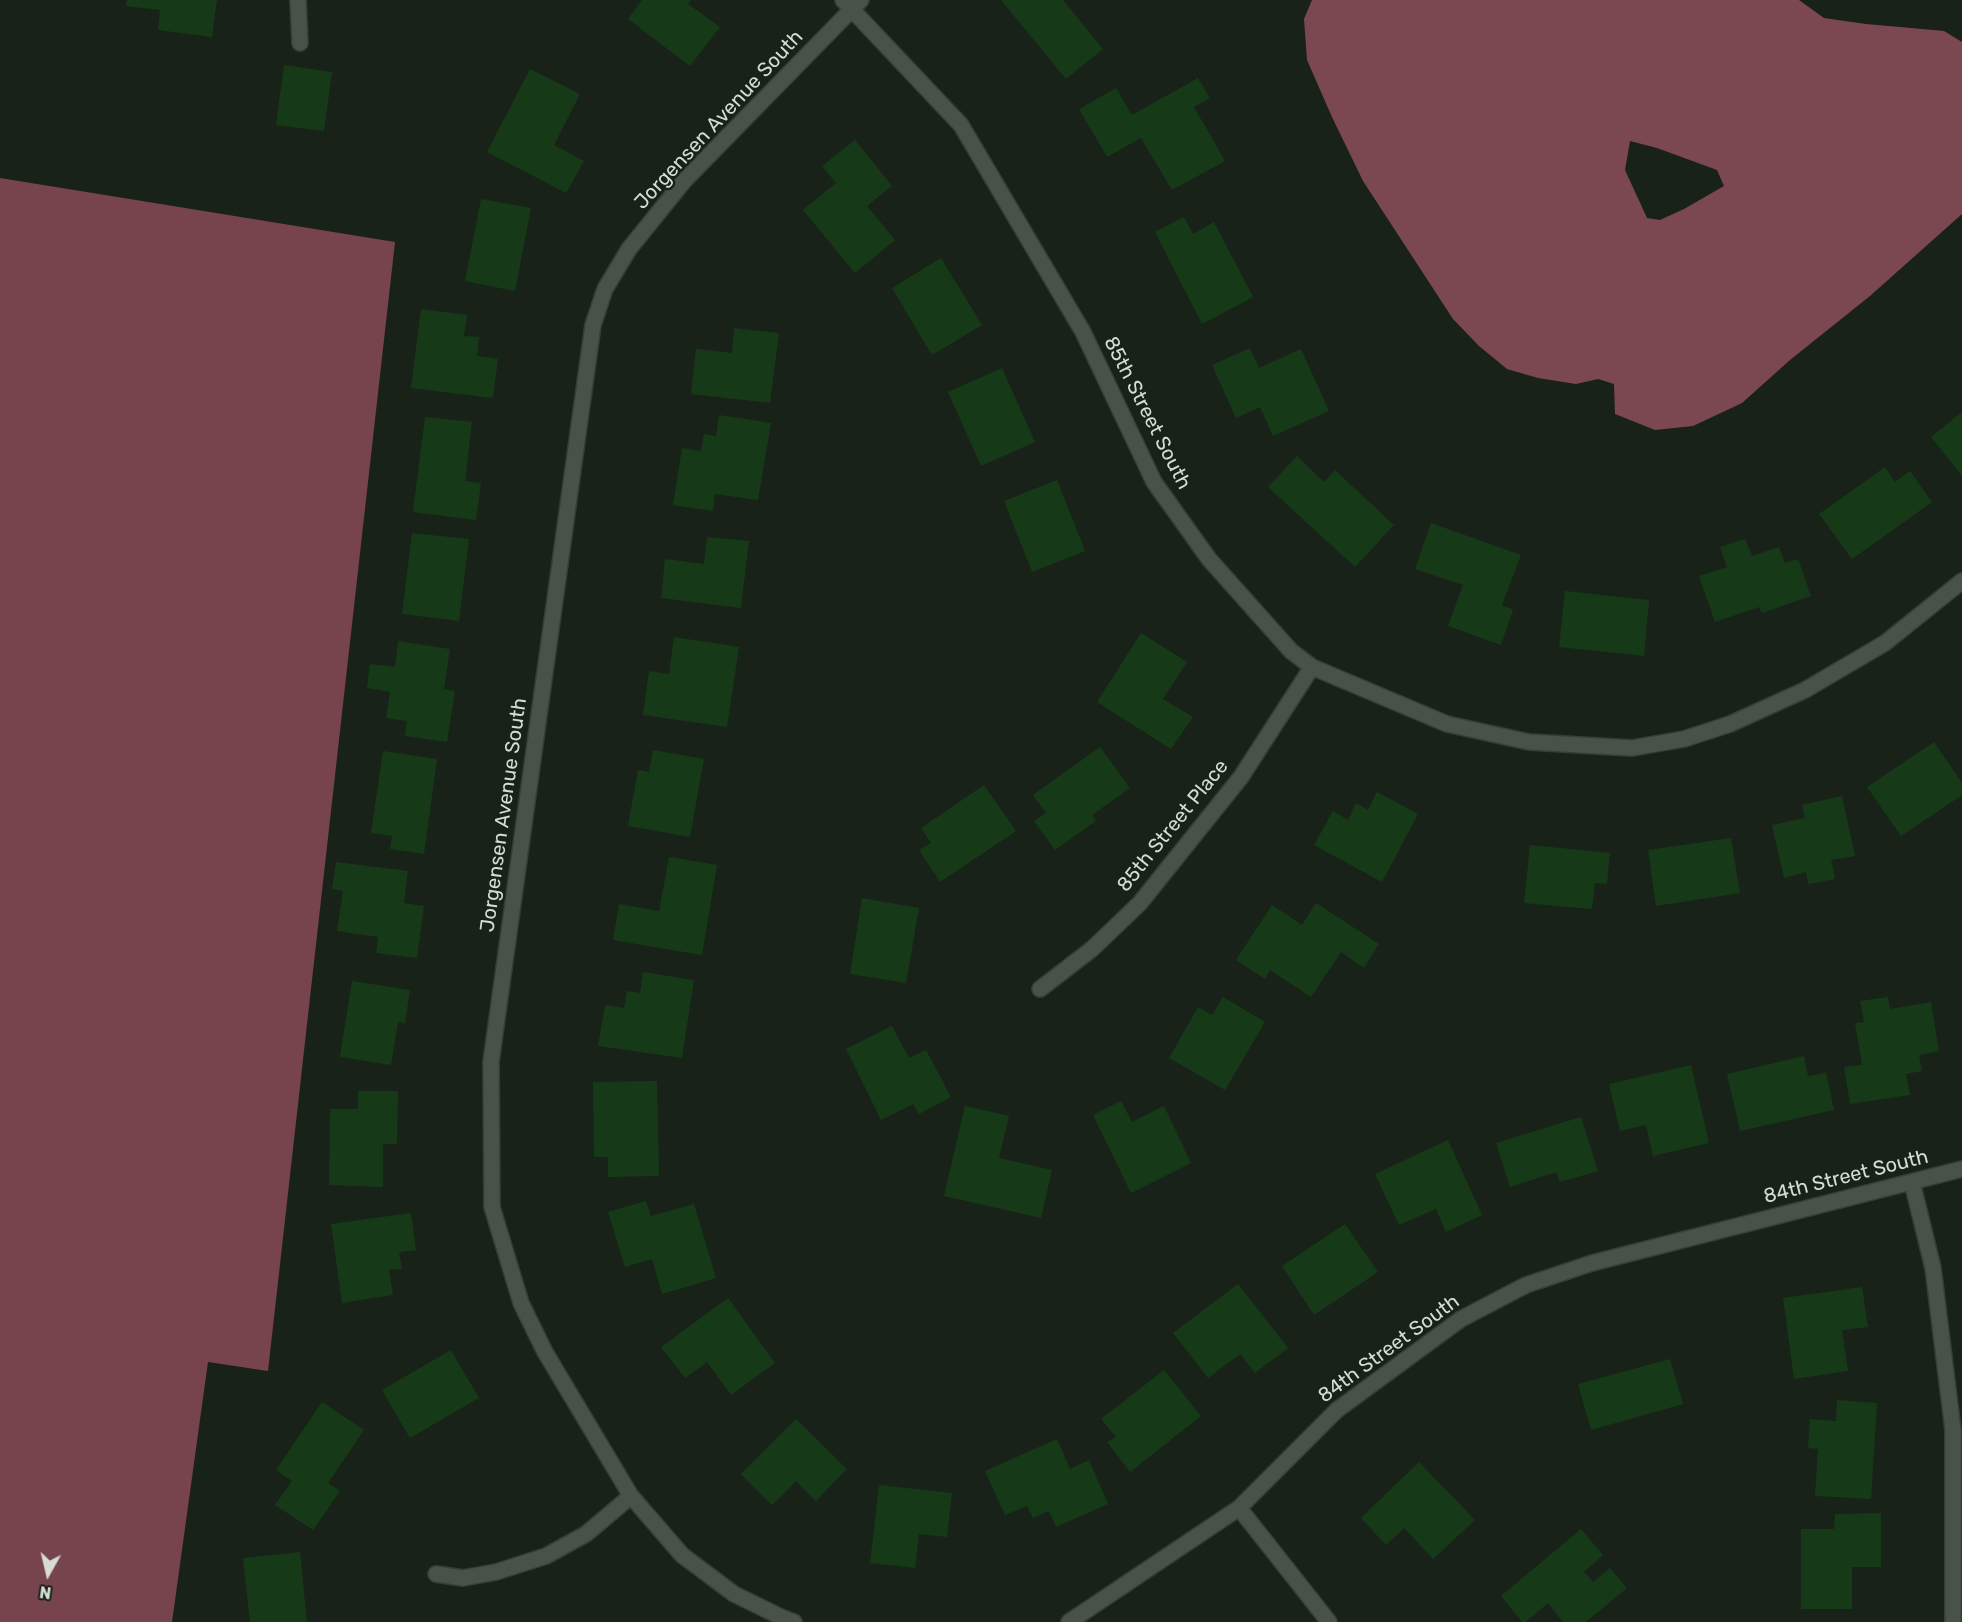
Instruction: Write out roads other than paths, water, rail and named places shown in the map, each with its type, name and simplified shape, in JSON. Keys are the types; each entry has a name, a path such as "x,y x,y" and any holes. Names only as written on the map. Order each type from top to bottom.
{"street":[{"path":"298,0 300,43"},
{"name":"85th Street South","path":"852,3 961,125 1083,333 1154,482 1181,521 1209,559 1291,651 1312,667 1447,724 1529,742 1632,748 1684,739 1730,724 1805,690 1885,643 1962,582"},
{"name":"Jorgensen Avenue South","path":"794,1622 734,1594 682,1555 631,1496 540,1342 521,1303 492,1207 491,1062 593,325 605,289 629,249 684,181 852,3"},
{"name":"85th Street Place","path":"1040,989 1092,949 1140,903 1241,777 1312,667"},
{"name":"84th Street South","path":"1069,1622 1239,1508 1337,1410 1461,1319 1526,1286 1592,1263 1962,1169"},
{"path":"1912,1182 1933,1268 1953,1430 1953,1622"},
{"path":"436,1574 463,1578 496,1572 546,1556 586,1534 631,1496"},
{"path":"1239,1508 1329,1622"}]}
